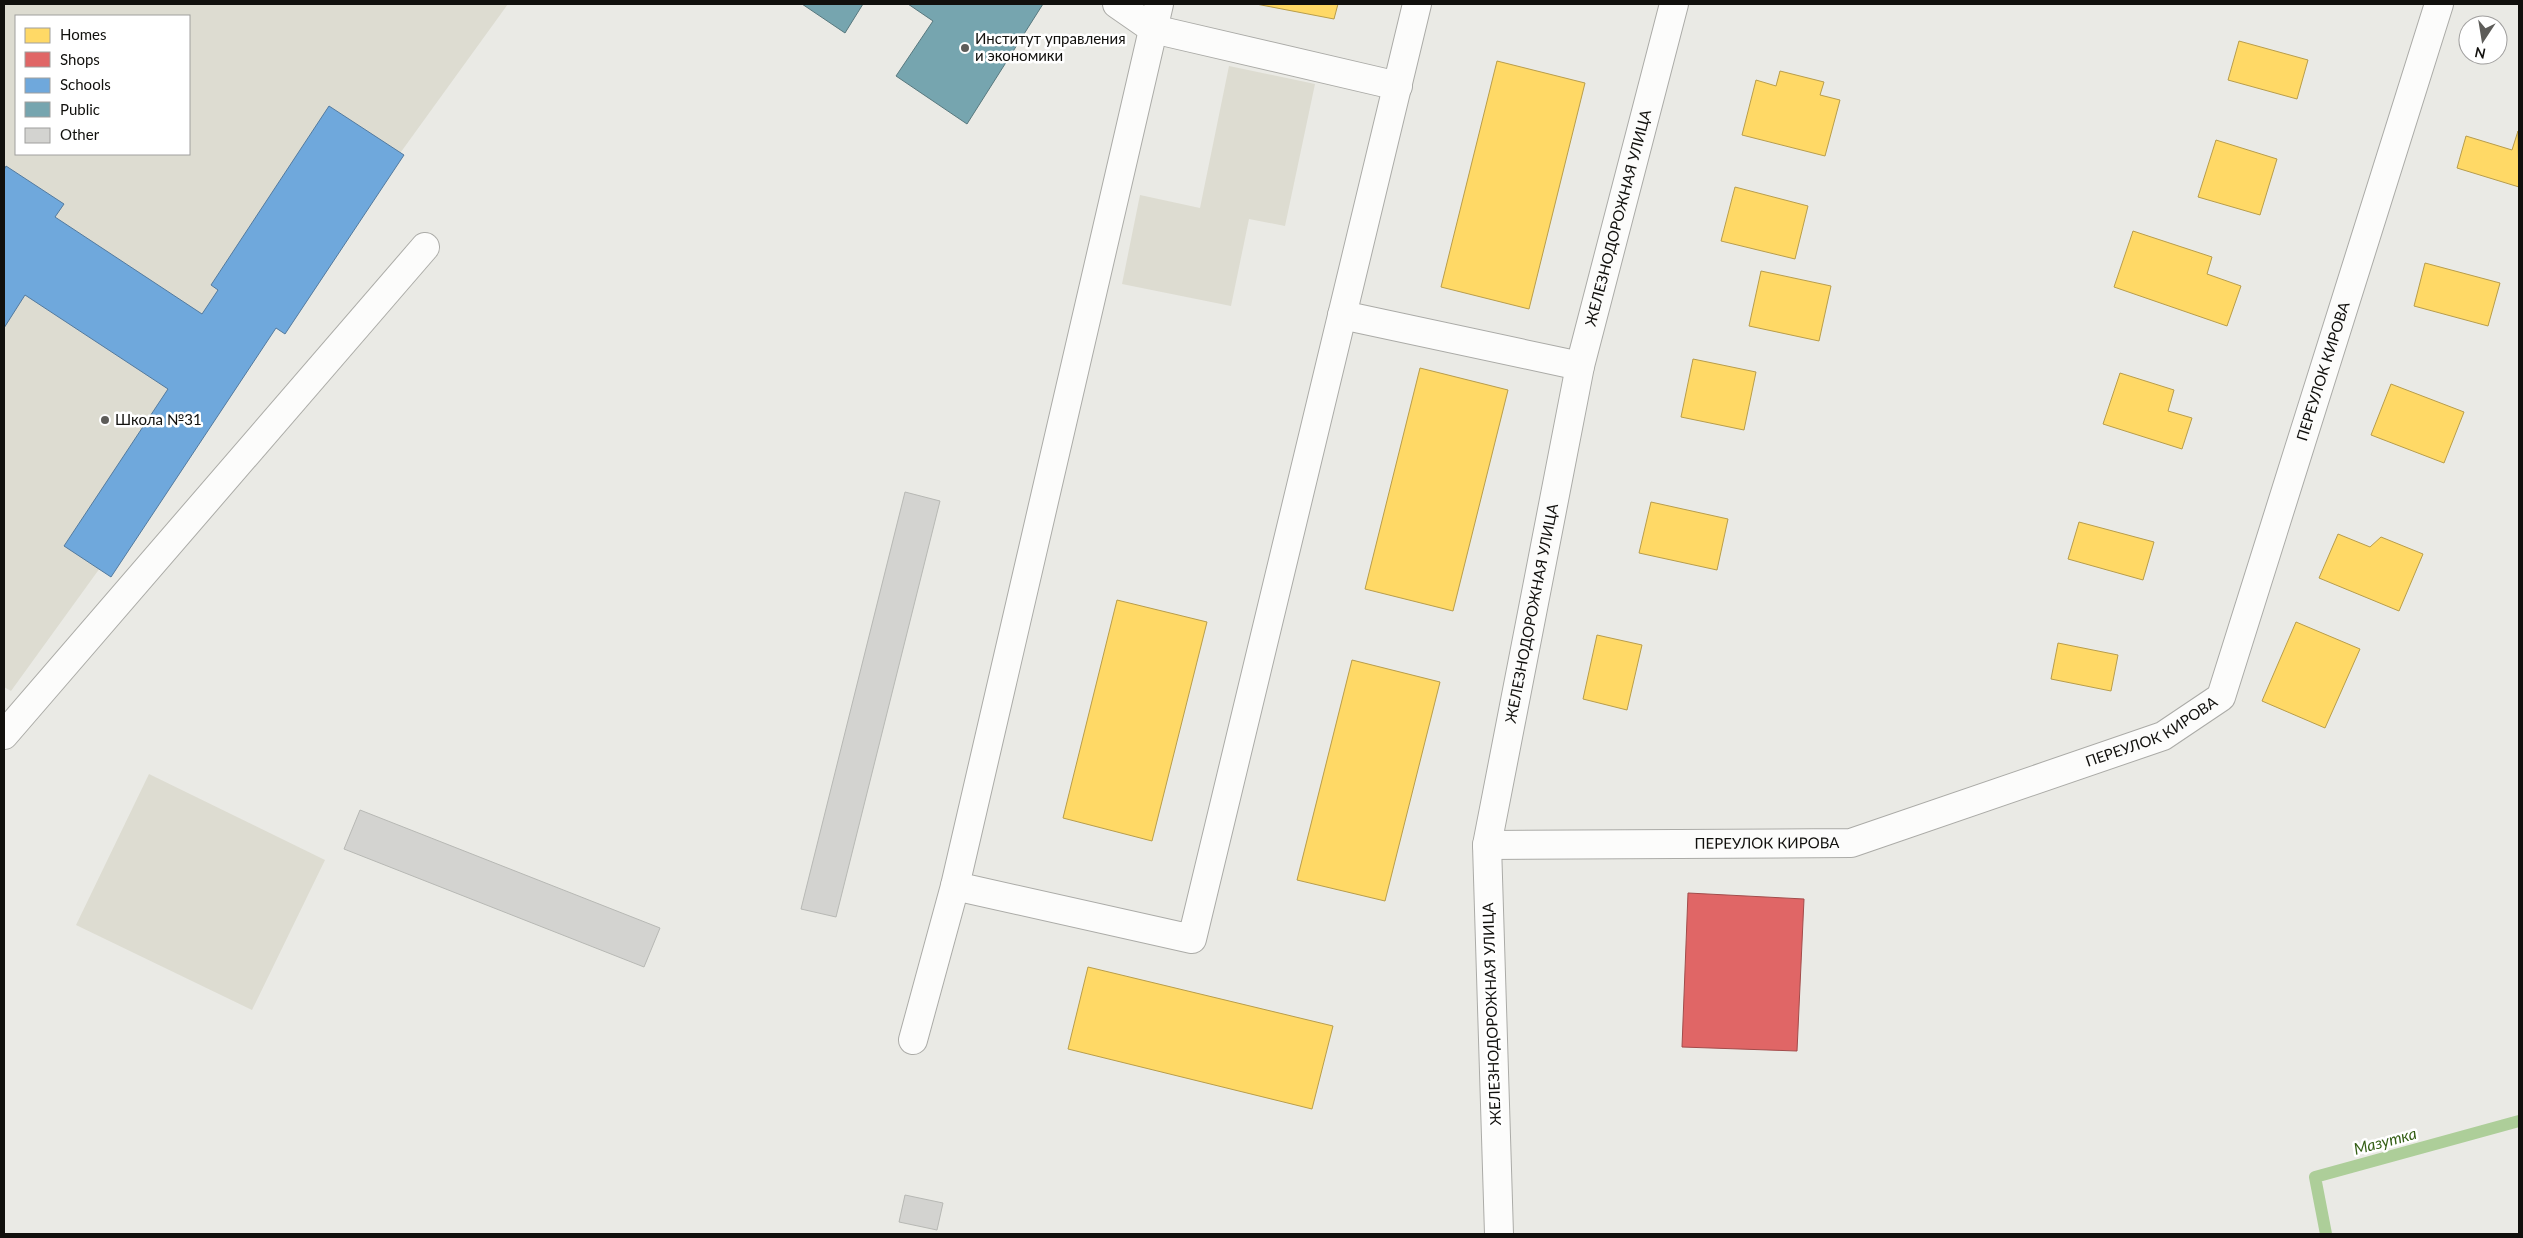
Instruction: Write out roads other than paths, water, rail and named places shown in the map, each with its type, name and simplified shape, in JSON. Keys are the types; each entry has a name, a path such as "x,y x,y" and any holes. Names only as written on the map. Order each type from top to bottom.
{"street":[{"path":"1117,4 1156,17 1398,86"},
{"path":"955,886 1192,939 1417,4"},
{"name":"ЖЕЛЕЗНОДОРОЖНАЯ УЛИЦА","path":"1499,1234 1487,845 1580,366 1674,4"},
{"name":"ПЕРЕУЛОК КИРОВА","path":"1487,845 1851,843 2163,736 2221,697 2439,4"},
{"path":"913,1040 955,886 1156,17"},
{"path":"4,735 426,247"},
{"path":"1342,315 1580,366"}],"waterway":[{"name":"Мазутка","path":"2326,1234 2315,1177 2519,1121"}],"place":[{"name":"Институт управления и экономики","path":"965,48"},
{"name":"Школа №31","path":"105,420"}]}
